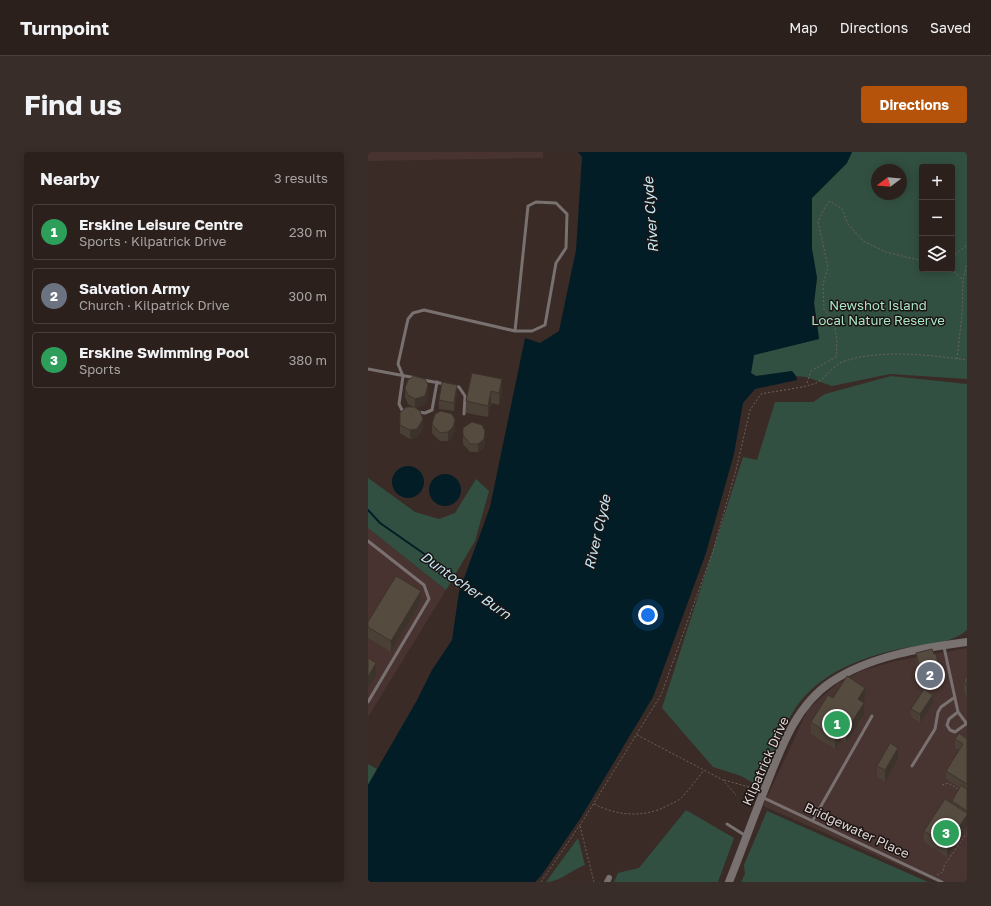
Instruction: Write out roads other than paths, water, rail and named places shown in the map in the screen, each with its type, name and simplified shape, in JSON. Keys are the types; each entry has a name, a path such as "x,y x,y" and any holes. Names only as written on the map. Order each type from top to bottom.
{"street":[{"name":"Kilpatrick Drive","path":"729,882 746,836 790,729 806,705 817,693 846,673 880,659 967,642"}],"lane":[{"path":"437,382 432,410 425,414 402,410 399,404 403,376 398,364 408,319 413,313 424,310 515,331 532,330 545,324 556,262 566,248 567,214 556,203 536,202 528,206 515,331"},
{"path":"368,369 459,387 465,396 464,414"},
{"path":"368,541 424,585 429,599 368,702"},
{"path":"944,646 958,712 966,724 955,732 950,730 947,725 949,719 958,712"},
{"path":"912,766 935,729 938,712 941,707 955,697"},
{"path":"813,820 872,716"},
{"name":"Bridgewater Place","path":"763,795 942,882"},
{"path":"727,824 746,836"}],"water":[{"name":"River Clyde","path":"578,152 852,152 847,163 812,198 812,249 817,278 814,303 819,339 754,355 751,373 756,376 792,371 797,380 755,389 743,403 734,454 706,553 653,697 580,819 541,876 535,882 368,882 368,785 416,702 432,670 452,640 459,592 490,507 525,338 540,343 559,331 576,250 582,157"},
{"path":"405,466 411,466 420,470 424,482 420,494 411,498 405,498 396,494 392,485 392,479 396,470"},
{"path":"442,474 448,474 457,478 461,490 457,502 448,506 442,506 433,502 429,493 429,487 433,478"}],"waterway":[{"name":"Duntocher Burn","path":"368,510 380,523 465,585"}],"place":[{"name":"Salvation Army","path":"930,675"},
{"name":"Erskine Leisure Centre","path":"837,724"},
{"name":"Erskine Swimming Pool","path":"946,833"}],"park label":[{"name":"Newshot Island Local Nature Reserve","path":"878,312"}]}
